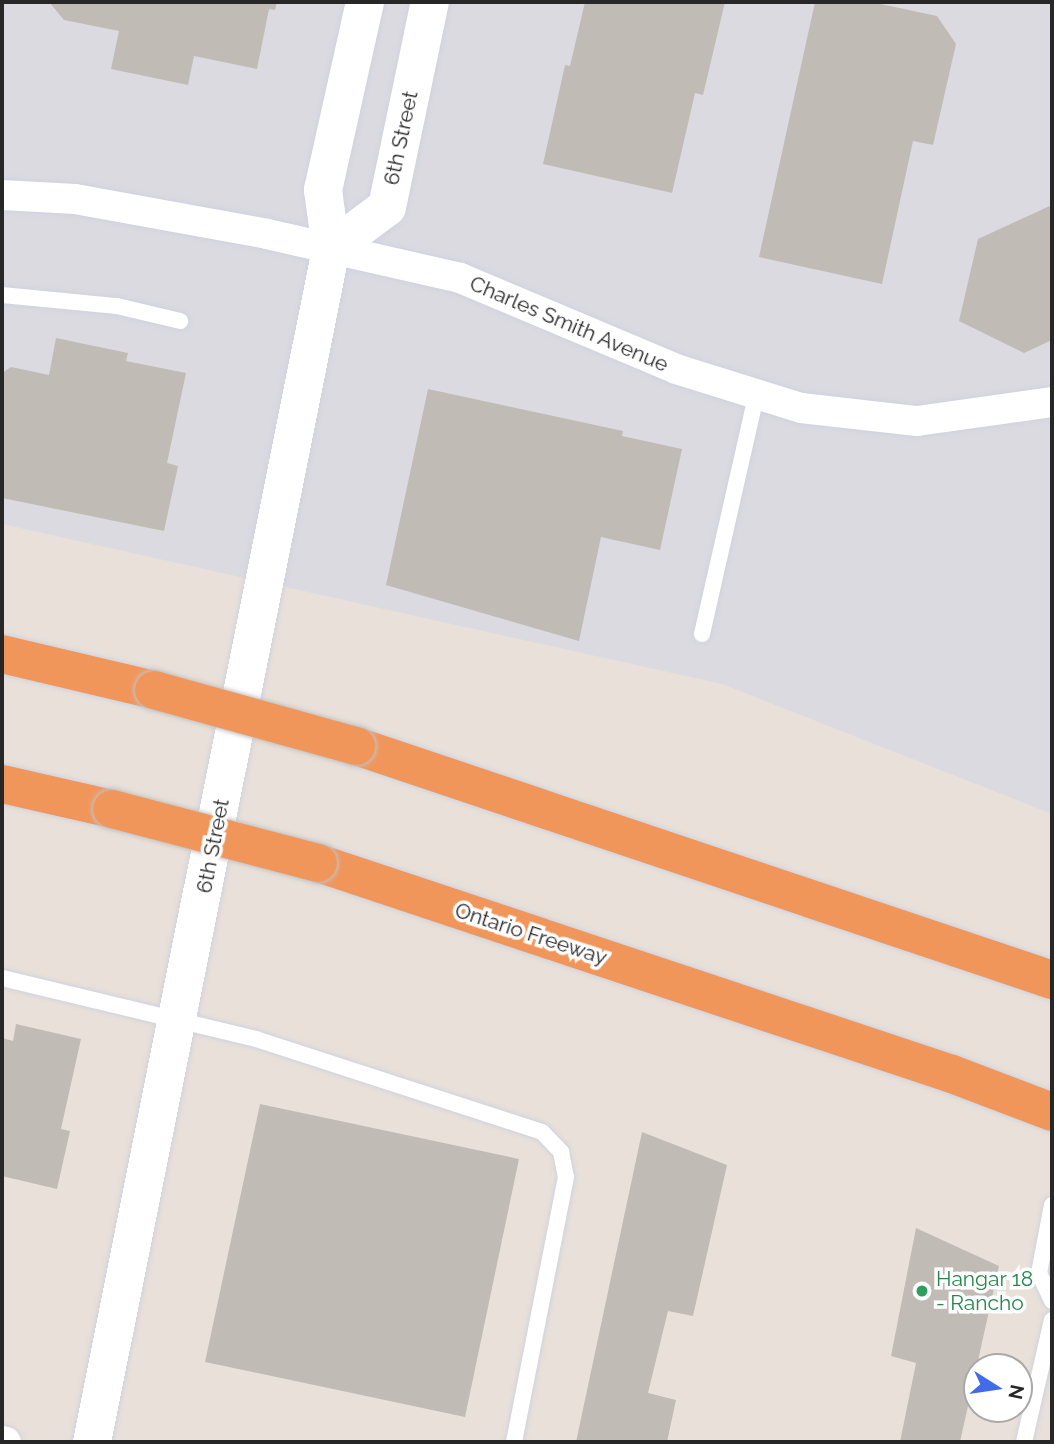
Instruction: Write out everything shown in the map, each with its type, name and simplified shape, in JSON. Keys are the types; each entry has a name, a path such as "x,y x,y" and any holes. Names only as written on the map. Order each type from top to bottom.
{"highway":[{"path":"2,654 154,690 356,746 1052,980"},
{"name":"Ontario Freeway","path":"2,784 112,809 318,863 952,1074 1052,1112"}],"street":[{"name":"6th Street","path":"92,1442 331,249 323,190 365,2"},
{"name":"6th Street","path":"331,249 387,207 430,2"},
{"name":"Charles Smith Avenue","path":"2,195 75,199 331,249 498,290 676,369 801,408 894,421 1002,412 1052,402"}],"lane":[{"path":"2,295 117,306 180,321"},
{"path":"702,634 756,396"},
{"path":"2,978 256,1039 542,1132 561,1152 566,1177 514,1442"},
{"path":"1052,1205 1039,1273 1052,1301"},
{"path":"1024,1442 1052,1320"}],"shaded area":[{"path":"2,2 1052,2 1052,814 722,684 2,524"}],"building":[{"path":"49,2 277,2 275,10 269,9 257,69 194,56 188,85 111,69 119,31 64,20"},
{"path":"585,2 725,2 703,95 695,93 672,193 543,164 565,65 570,66"},
{"path":"815,2 871,2 937,16 956,44 933,145 913,141 882,284 759,257"},
{"path":"1052,205 1052,340 1024,353 959,321 978,239"},
{"path":"56,338 128,353 126,361 186,373 167,463 178,466 164,531 2,498 2,373 11,367 49,375"},
{"path":"428,389 623,431 622,436 682,449 660,550 601,537 579,641 386,585"},
{"path":"16,1024 81,1039 61,1129 70,1131 57,1189 2,1176 2,1038 13,1041"},
{"path":"260,1104 519,1159 465,1417 205,1362"},
{"path":"642,1132 727,1165 693,1316 668,1311 648,1393 676,1400 667,1442 576,1442"},
{"path":"916,1228 999,1266 980,1353 963,1353 964,1423 960,1442 900,1442 916,1363 891,1356"}],"place":[{"name":"Hangar 18 - Rancho","path":"922,1291"}]}
